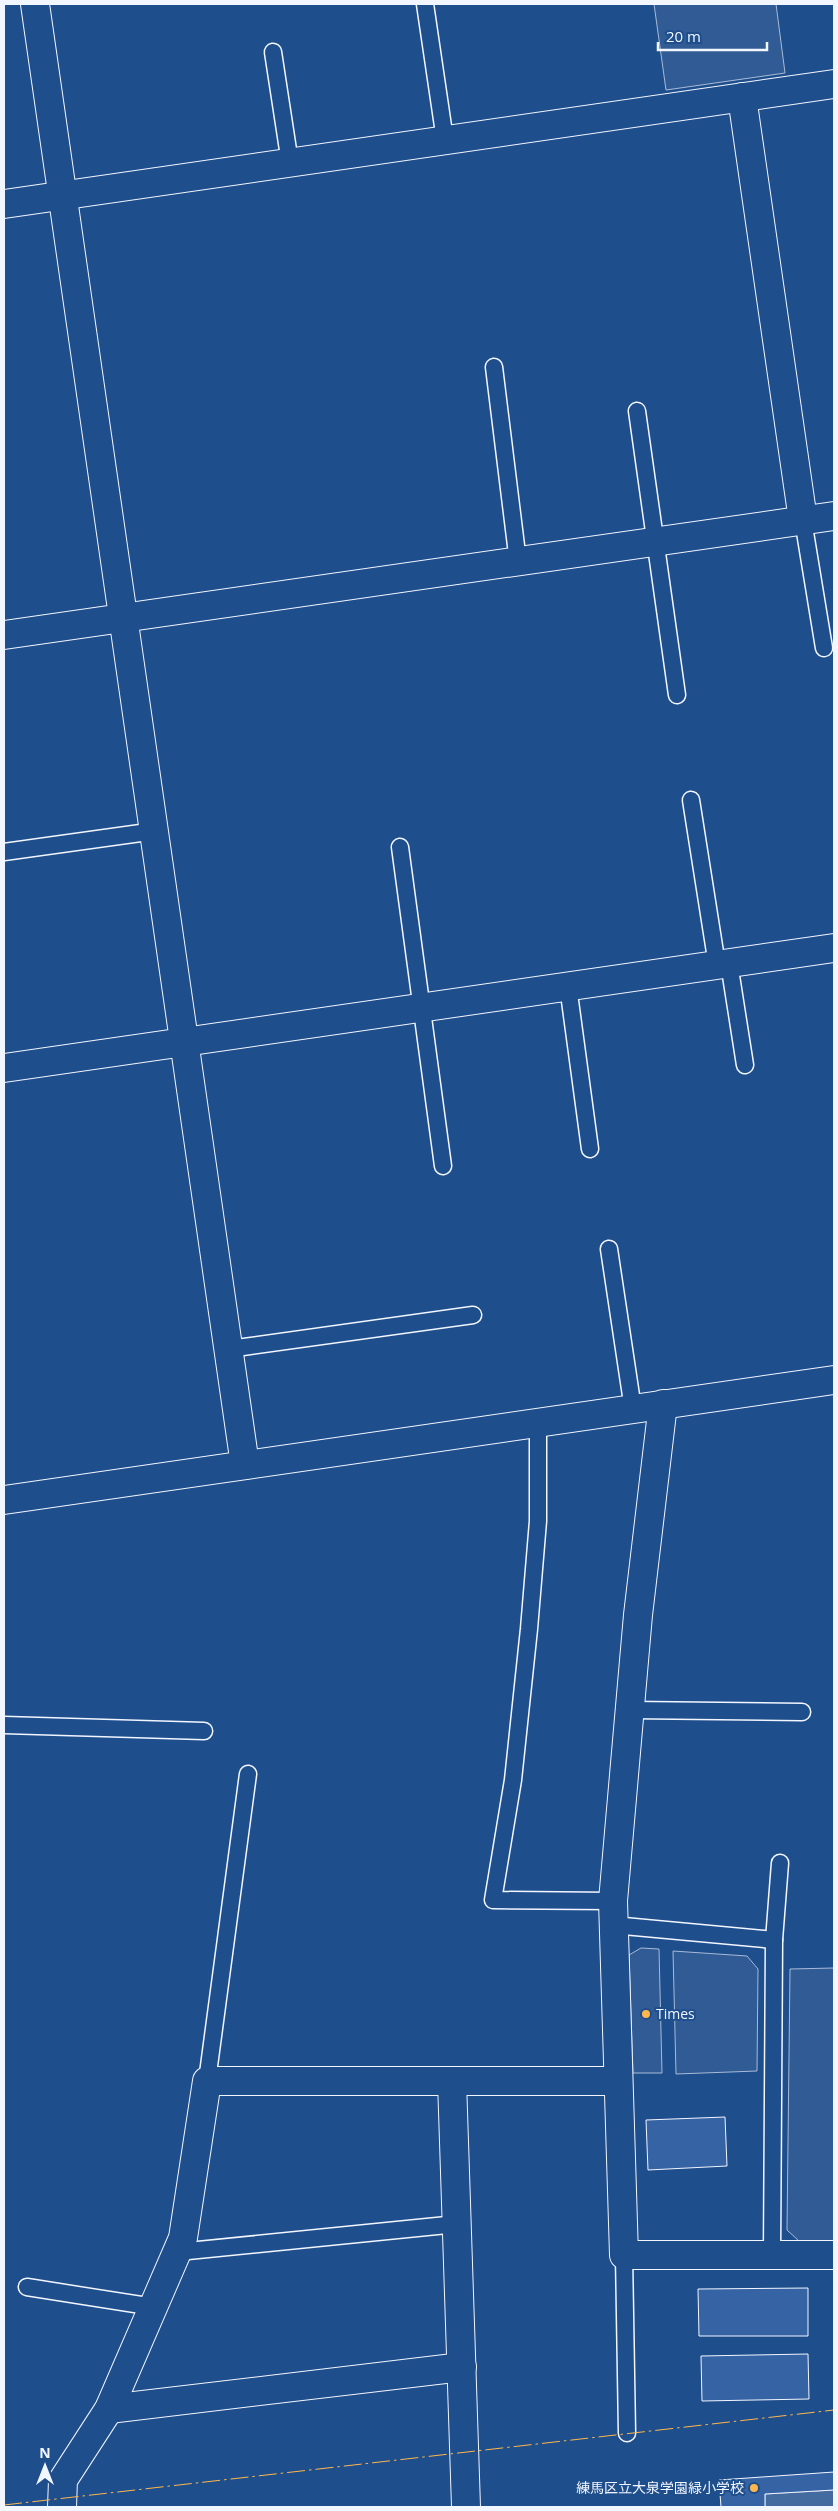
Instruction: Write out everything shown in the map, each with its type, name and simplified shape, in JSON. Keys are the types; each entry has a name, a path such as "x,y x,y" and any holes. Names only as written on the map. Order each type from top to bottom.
{"street":[{"path":"36,4 245,1465"},
{"path":"4,204 834,84"},
{"path":"742,97 803,520"},
{"path":"4,635 834,516"},
{"path":"4,1068 834,948"},
{"path":"4,1500 834,1380"},
{"path":"663,1404 638,1614 613,1913 624,2255 834,2255"},
{"path":"62,2507 63,2480 109,2409 183,2238 207,2081 617,2081"},
{"path":"452,2081 466,2507"},
{"path":"109,2409 462,2367"}],"lane":[{"path":"425,4 445,140"},
{"path":"274,52 290,162"},
{"path":"494,366 518,562"},
{"path":"637,411 677,695"},
{"path":"803,520 824,648"},
{"path":"691,800 745,1065"},
{"path":"4,852 154,831"},
{"path":"400,847 443,1166"},
{"path":"568,986 590,1149"},
{"path":"608,1249 633,1409"},
{"path":"229,1349 473,1315"},
{"path":"538,1423 538,1521 529,1629 513,1780 493,1900 613,1913 774,1940"},
{"path":"630,1710 802,1712"},
{"path":"4,1725 204,1731"},
{"path":"207,2081 248,1774"},
{"path":"772,2255 774,1940 780,1863"},
{"path":"178,2252 457,2224"},
{"path":"624,2255 627,2433"},
{"path":"27,2287 154,2307"}],"shaded area":[{"path":"654,4 776,4 785,73 666,90"},
{"name":"Times","path":"641,1948 659,1949 662,2073 633,2073 629,1955"},
{"path":"673,1951 747,1956 758,1969 757,2071 676,2074"},
{"path":"834,1968 834,2241 799,2241 787,2230 790,1969"},
{"path":"834,2490 834,2507 765,2507 765,2494"}],"building":[{"path":"725,2117 727,2166 648,2170 646,2120"},
{"path":"808,2288 808,2336 699,2336 698,2289"},
{"path":"808,2354 809,2399 702,2401 701,2356"},
{"path":"834,2472 834,2490 765,2494 765,2507 721,2507 719,2480"}],"power":[{"path":"4,2505 834,2410"}],"place":[{"name":"Times","path":"646,2014"},
{"name":"練馬区立大泉学園緑小学校","path":"754,2488"}]}
